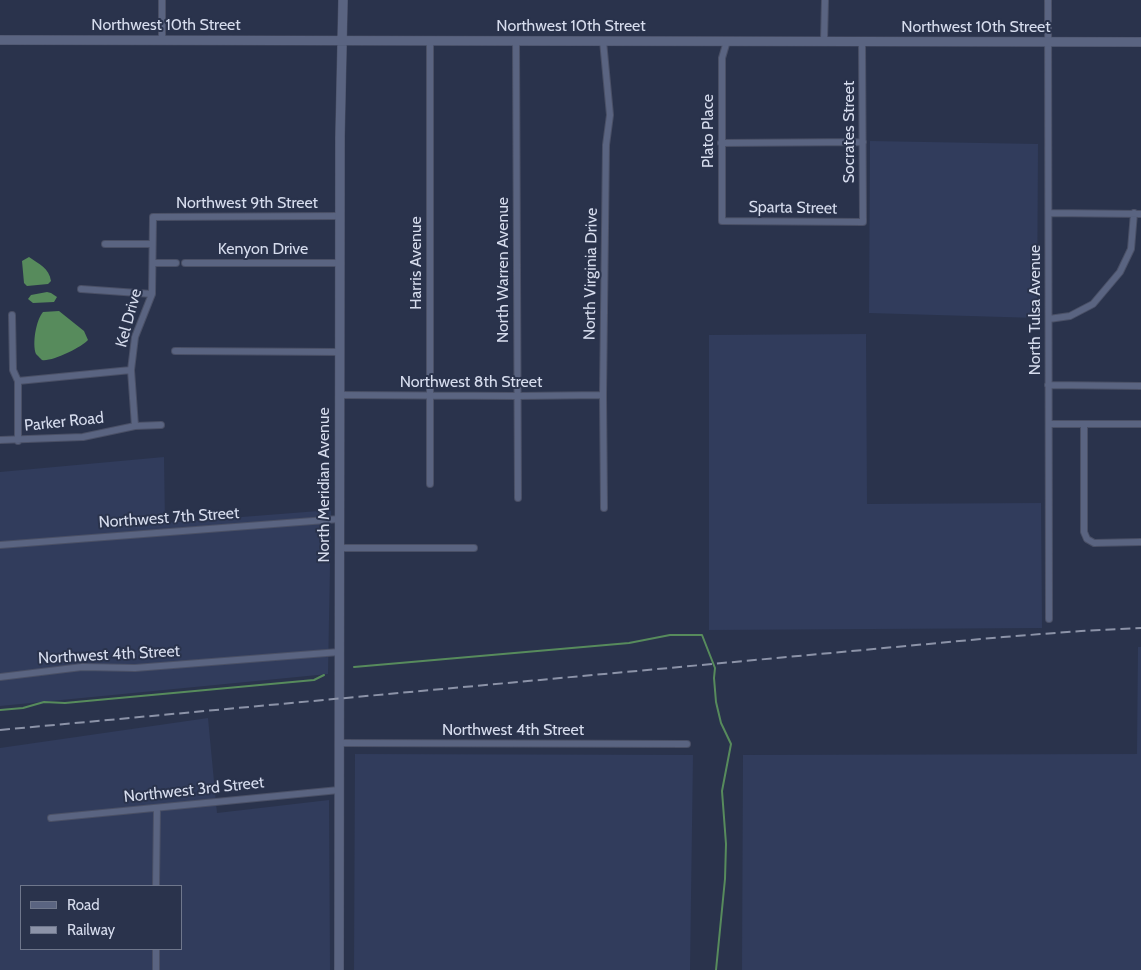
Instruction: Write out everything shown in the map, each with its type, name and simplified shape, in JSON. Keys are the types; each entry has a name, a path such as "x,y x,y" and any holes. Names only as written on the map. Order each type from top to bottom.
{"main road":[{"name":"North Meridian Avenue","path":"339,970 340,216 343,0"},
{"name":"Northwest 10th Street","path":"0,40 1141,42"}],"street":[{"path":"162,0 162,40"},
{"path":"824,41 825,0"},
{"name":"North Tulsa Avenue","path":"1048,0 1049,619"},
{"name":"Harris Avenue","path":"430,41 430,484"},
{"name":"North Warren Avenue","path":"516,41 518,498"},
{"name":"North Virginia Drive","path":"603,41 610,115 606,141 603,394 604,508"},
{"name":"Plato Place","path":"722,221 722,58 727,41"},
{"name":"Socrates Street","path":"862,41 863,222"},
{"path":"721,143 863,142"},
{"path":"1049,213 1138,214 1131,249 1120,272 1093,304 1070,316 1049,319"},
{"name":"Northwest 9th Street","path":"153,217 340,216"},
{"name":"Kel Drive","path":"135,426 131,370 135,337 152,294 153,217"},
{"name":"Sparta Street","path":"722,221 863,222"},
{"path":"105,244 152,244"},
{"path":"153,263 176,263"},
{"name":"Kenyon Drive","path":"185,263 340,263"},
{"path":"81,289 152,294"},
{"path":"12,315 13,370 18,380 18,440"},
{"path":"175,351 340,352"},
{"path":"18,380 131,370"},
{"path":"1048,385 1141,386"},
{"name":"Northwest 8th Street","path":"340,395 518,396 603,394"},
{"path":"1049,424 1141,424"},
{"path":"1084,424 1084,532 1087,539 1094,543 1141,542"},
{"name":"Parker Road","path":"0,440 83,437 135,426 161,425"},
{"name":"Northwest 7th Street","path":"0,545 339,519"},
{"path":"339,548 474,548"},
{"name":"Northwest 4th Street","path":"0,677 82,667 135,668 339,652"},
{"name":"Northwest 4th Street","path":"339,743 687,744"},
{"name":"Northwest 3rd Street","path":"51,818 339,790"},
{"path":"156,808 156,885"},
{"path":"156,950 156,970"}],"shaded area":[{"path":"870,141 1038,144 1037,318 869,313"},
{"path":"29,257 48,273 51,281 48,284 27,286 24,283 22,261"},
{"path":"47,292 57,297 54,302 33,303 28,299 31,295"},
{"path":"59,311 84,331 88,340 53,359 42,360 35,350 38,321 43,312"},
{"path":"866,334 867,504 1041,503 1042,628 709,630 709,335"},
{"path":"164,457 165,523 331,510 328,674 0,706 0,472"},
{"path":"1138,647 1141,647 1141,970 742,970 743,755 1137,754"},
{"path":"208,718 217,813 329,800 330,970 0,970 0,748"},
{"path":"355,754 693,755 690,970 354,970"}],"waterway":[{"path":"354,667 629,643 670,635 702,635 715,668 716,702 721,723 731,744 722,791 726,844 725,879 716,970"},
{"path":"0,710 23,708 44,702 65,703 314,680 324,675"}],"railway":[{"path":"0,730 1003,637 1141,628"}]}
